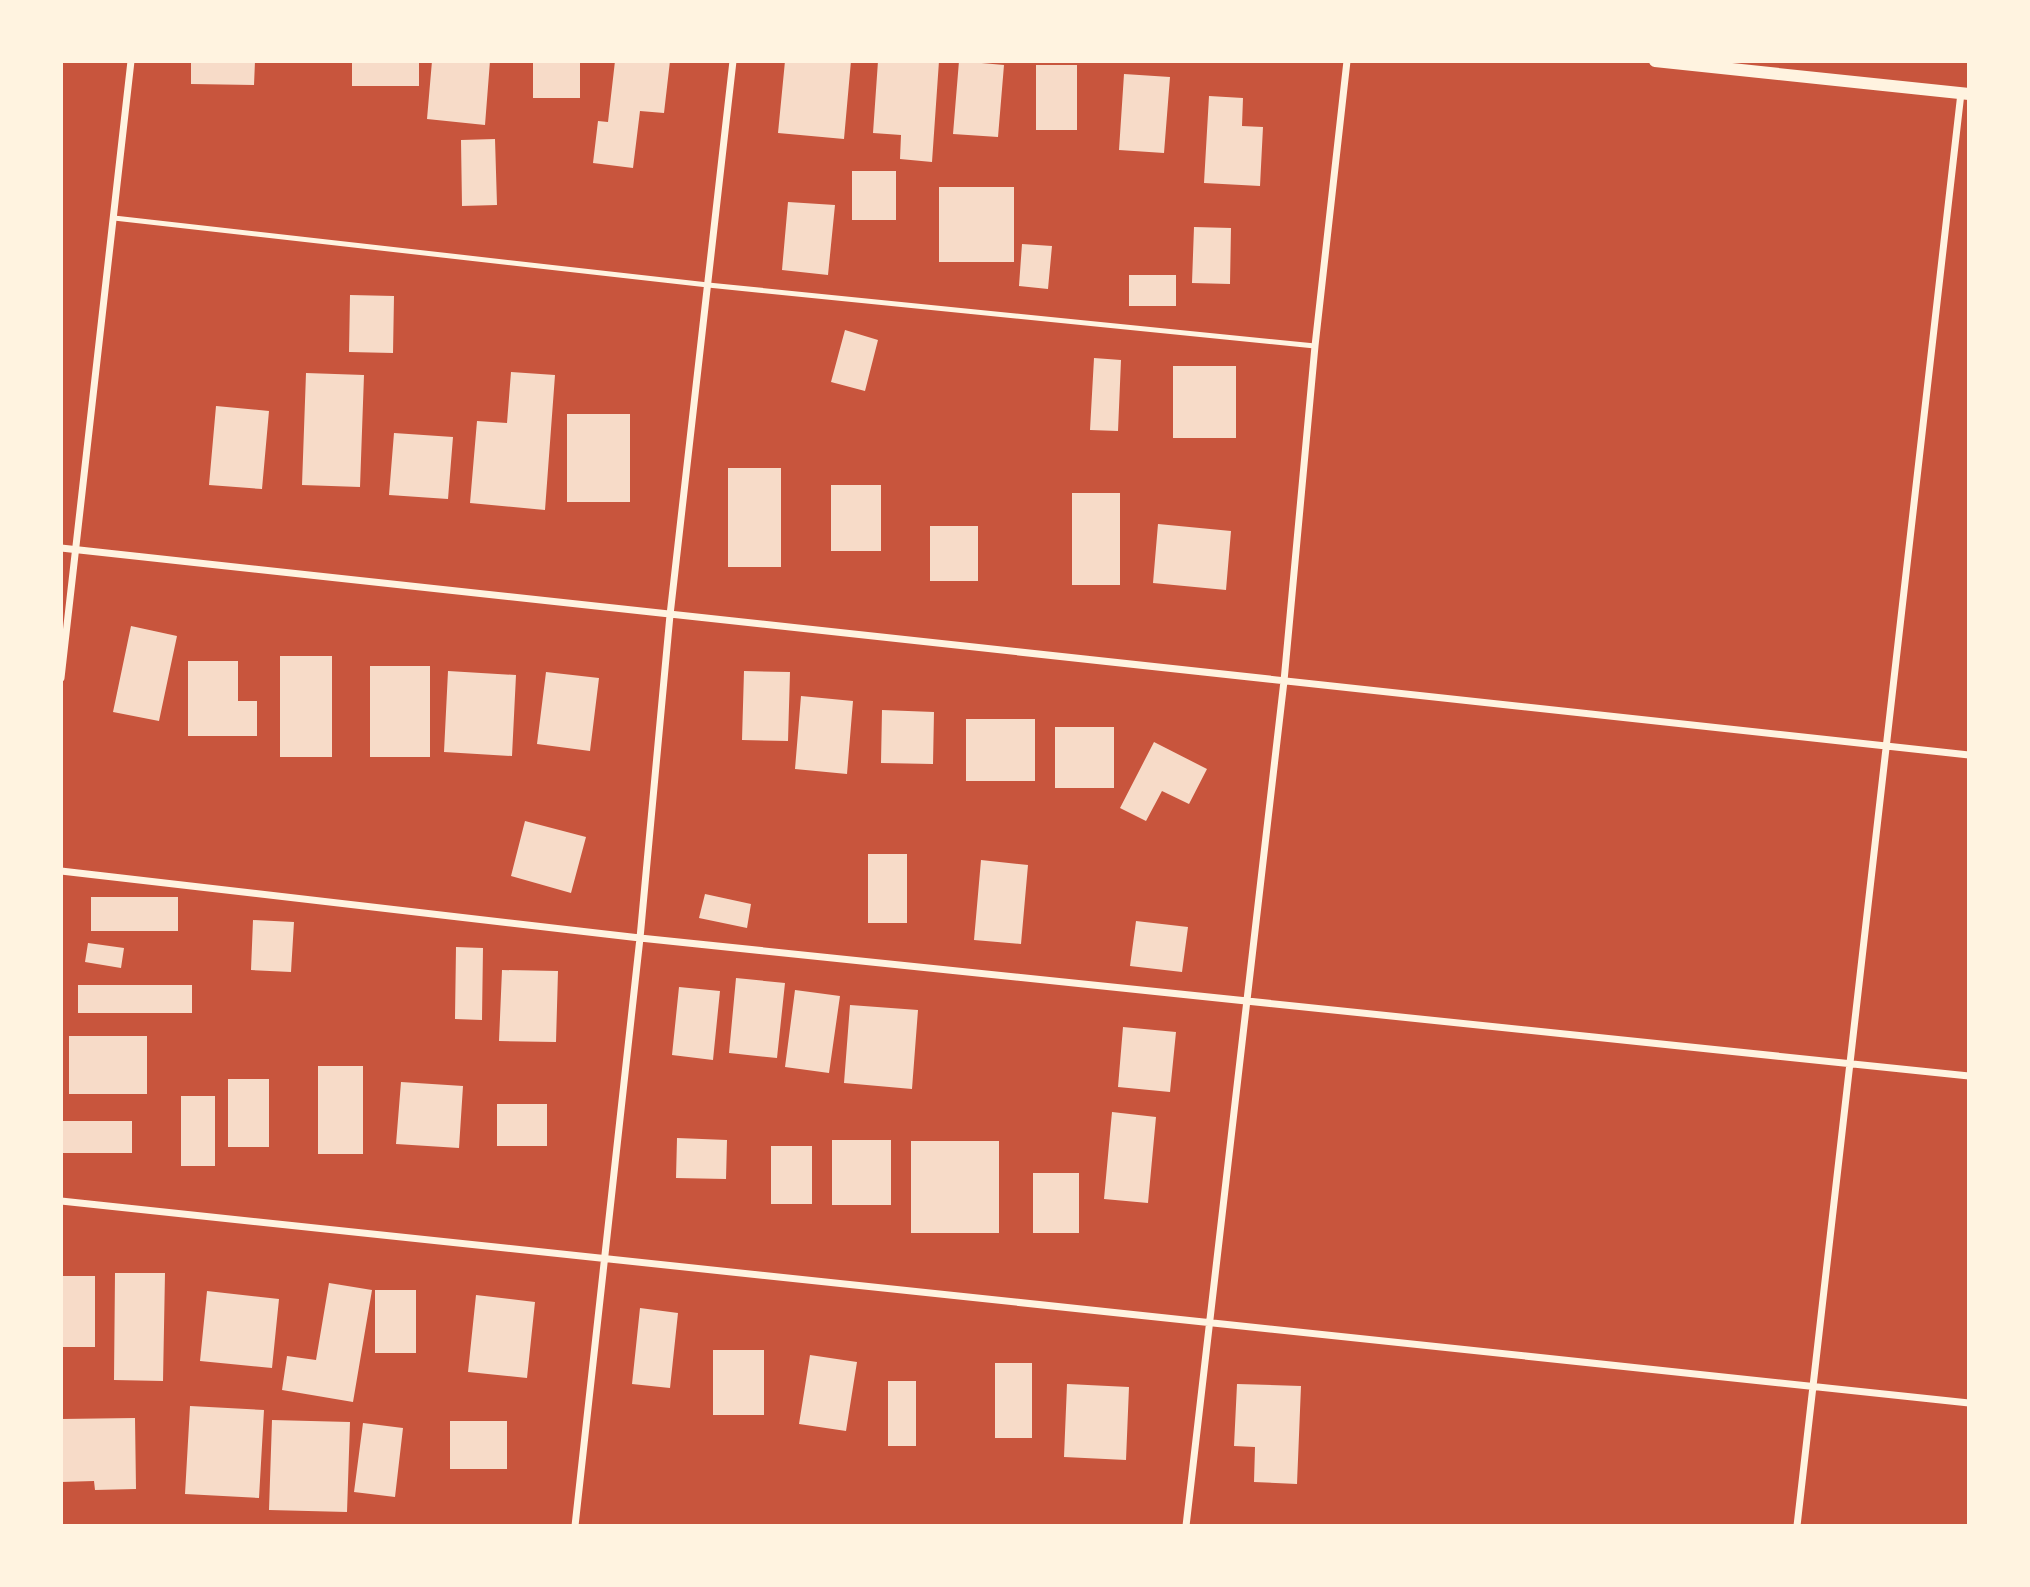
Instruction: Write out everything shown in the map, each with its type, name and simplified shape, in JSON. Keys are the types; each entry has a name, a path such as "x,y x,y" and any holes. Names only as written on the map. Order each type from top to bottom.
{"street":[{"path":"61,678 78,550 131,61"},
{"path":"575,1526 640,938 670,615 733,61"},
{"path":"1186,1526 1245,999 1284,681 1315,346 1347,61"},
{"path":"1655,61 1965,93 1886,747 1797,1526"},
{"path":"61,548 1969,755"},
{"path":"61,870 640,938 1969,1076"},
{"path":"61,1201 1969,1403"}],"lane":[{"path":"114,218 708,285 1315,346"}],"building":[{"path":"191,61 255,61 254,85 191,84"},
{"path":"352,61 419,61 419,86 352,86"},
{"path":"432,61 490,61 485,125 427,119"},
{"path":"533,61 580,61 580,98 533,98"},
{"path":"615,61 670,61 664,113 640,111 633,168 593,163 598,121 608,122"},
{"path":"785,61 851,61 844,139 778,133"},
{"path":"878,61 939,61 932,162 900,159 901,135 873,133"},
{"path":"959,61 1004,65 998,137 953,134"},
{"path":"1036,65 1077,65 1077,130 1036,130"},
{"path":"1124,74 1170,77 1164,153 1119,150"},
{"path":"1209,96 1243,98 1242,126 1263,127 1260,186 1204,183"},
{"path":"495,139 497,205 462,206 461,140"},
{"path":"852,171 896,171 896,220 852,220"},
{"path":"939,187 1014,187 1014,262 939,262"},
{"path":"788,202 835,205 828,275 782,270"},
{"path":"1194,227 1231,228 1230,284 1192,283"},
{"path":"1022,244 1052,246 1048,289 1019,286"},
{"path":"1129,275 1176,275 1176,306 1129,306"},
{"path":"350,295 394,296 393,353 349,352"},
{"path":"845,330 878,340 865,391 831,382"},
{"path":"1094,358 1121,360 1118,431 1090,430"},
{"path":"1173,366 1236,366 1236,438 1173,438"},
{"path":"511,372 555,375 545,510 470,503 477,421 507,423"},
{"path":"306,373 364,375 360,487 302,485"},
{"path":"216,406 269,411 262,489 209,485"},
{"path":"567,414 630,414 630,502 567,502"},
{"path":"394,433 453,437 448,499 389,495"},
{"path":"728,468 781,468 781,567 728,567"},
{"path":"831,485 881,485 881,551 831,551"},
{"path":"1072,493 1120,493 1120,585 1072,585"},
{"path":"1158,524 1231,531 1226,590 1153,583"},
{"path":"930,526 978,526 978,581 930,581"},
{"path":"131,626 177,636 159,721 113,712"},
{"path":"280,656 332,656 332,757 280,757"},
{"path":"188,661 238,661 238,701 257,701 257,736 188,736"},
{"path":"370,666 430,666 430,757 370,757"},
{"path":"448,671 516,675 512,756 444,752"},
{"path":"744,671 790,672 788,741 742,740"},
{"path":"546,672 599,678 590,751 537,744"},
{"path":"801,696 853,701 847,774 795,769"},
{"path":"882,710 934,712 933,764 881,763"},
{"path":"966,719 1035,719 1035,781 966,781"},
{"path":"1055,727 1114,727 1114,788 1055,788"},
{"path":"1154,742 1207,769 1189,804 1162,791 1146,821 1120,808"},
{"path":"525,821 586,837 571,893 511,876"},
{"path":"868,854 907,854 907,923 868,923"},
{"path":"981,860 1028,865 1021,944 974,940"},
{"path":"705,894 751,904 747,928 699,918"},
{"path":"91,897 178,897 178,931 91,931"},
{"path":"253,920 294,922 291,972 251,970"},
{"path":"1136,921 1188,927 1182,972 1130,966"},
{"path":"88,943 124,948 121,968 85,962"},
{"path":"456,947 483,948 482,1020 455,1019"},
{"path":"502,970 558,971 556,1042 499,1041"},
{"path":"736,978 785,983 777,1058 729,1053"},
{"path":"78,985 192,985 192,1013 78,1013"},
{"path":"679,987 720,991 713,1060 672,1055"},
{"path":"795,990 840,996 829,1073 785,1067"},
{"path":"850,1005 918,1010 912,1089 844,1083"},
{"path":"1123,1027 1176,1032 1170,1092 1118,1087"},
{"path":"69,1036 147,1036 147,1094 69,1094"},
{"path":"318,1066 363,1066 363,1154 318,1154"},
{"path":"228,1079 269,1079 269,1147 228,1147"},
{"path":"401,1082 463,1086 459,1148 396,1144"},
{"path":"181,1096 215,1096 215,1166 181,1166"},
{"path":"497,1104 547,1104 547,1146 497,1146"},
{"path":"1112,1112 1156,1117 1148,1203 1104,1199"},
{"path":"61,1121 132,1121 132,1153 61,1153"},
{"path":"677,1138 727,1140 726,1179 676,1178"},
{"path":"832,1140 891,1140 891,1205 832,1205"},
{"path":"911,1141 999,1141 999,1233 911,1233"},
{"path":"771,1146 812,1146 812,1204 771,1204"},
{"path":"1033,1173 1079,1173 1079,1233 1033,1233"},
{"path":"115,1273 165,1273 163,1381 114,1380"},
{"path":"61,1276 95,1276 95,1347 61,1347"},
{"path":"329,1283 372,1290 353,1402 282,1390 287,1356 316,1360"},
{"path":"375,1290 416,1290 416,1353 375,1353"},
{"path":"207,1291 279,1299 272,1368 200,1361"},
{"path":"476,1295 535,1302 527,1378 468,1372"},
{"path":"640,1308 678,1313 670,1388 632,1384"},
{"path":"713,1350 764,1350 764,1415 713,1415"},
{"path":"810,1355 857,1362 846,1431 799,1424"},
{"path":"995,1363 1032,1363 1032,1438 995,1438"},
{"path":"888,1381 916,1381 916,1446 888,1446"},
{"path":"1067,1384 1129,1387 1126,1460 1064,1457"},
{"path":"1237,1384 1301,1386 1297,1484 1254,1482 1255,1447 1234,1446"},
{"path":"190,1406 264,1410 259,1498 185,1494"},
{"path":"135,1418 136,1489 95,1490 94,1481 61,1482 61,1419"},
{"path":"272,1420 350,1422 347,1512 269,1510"},
{"path":"450,1421 507,1421 507,1469 450,1469"},
{"path":"363,1423 403,1428 395,1497 354,1492"}]}
